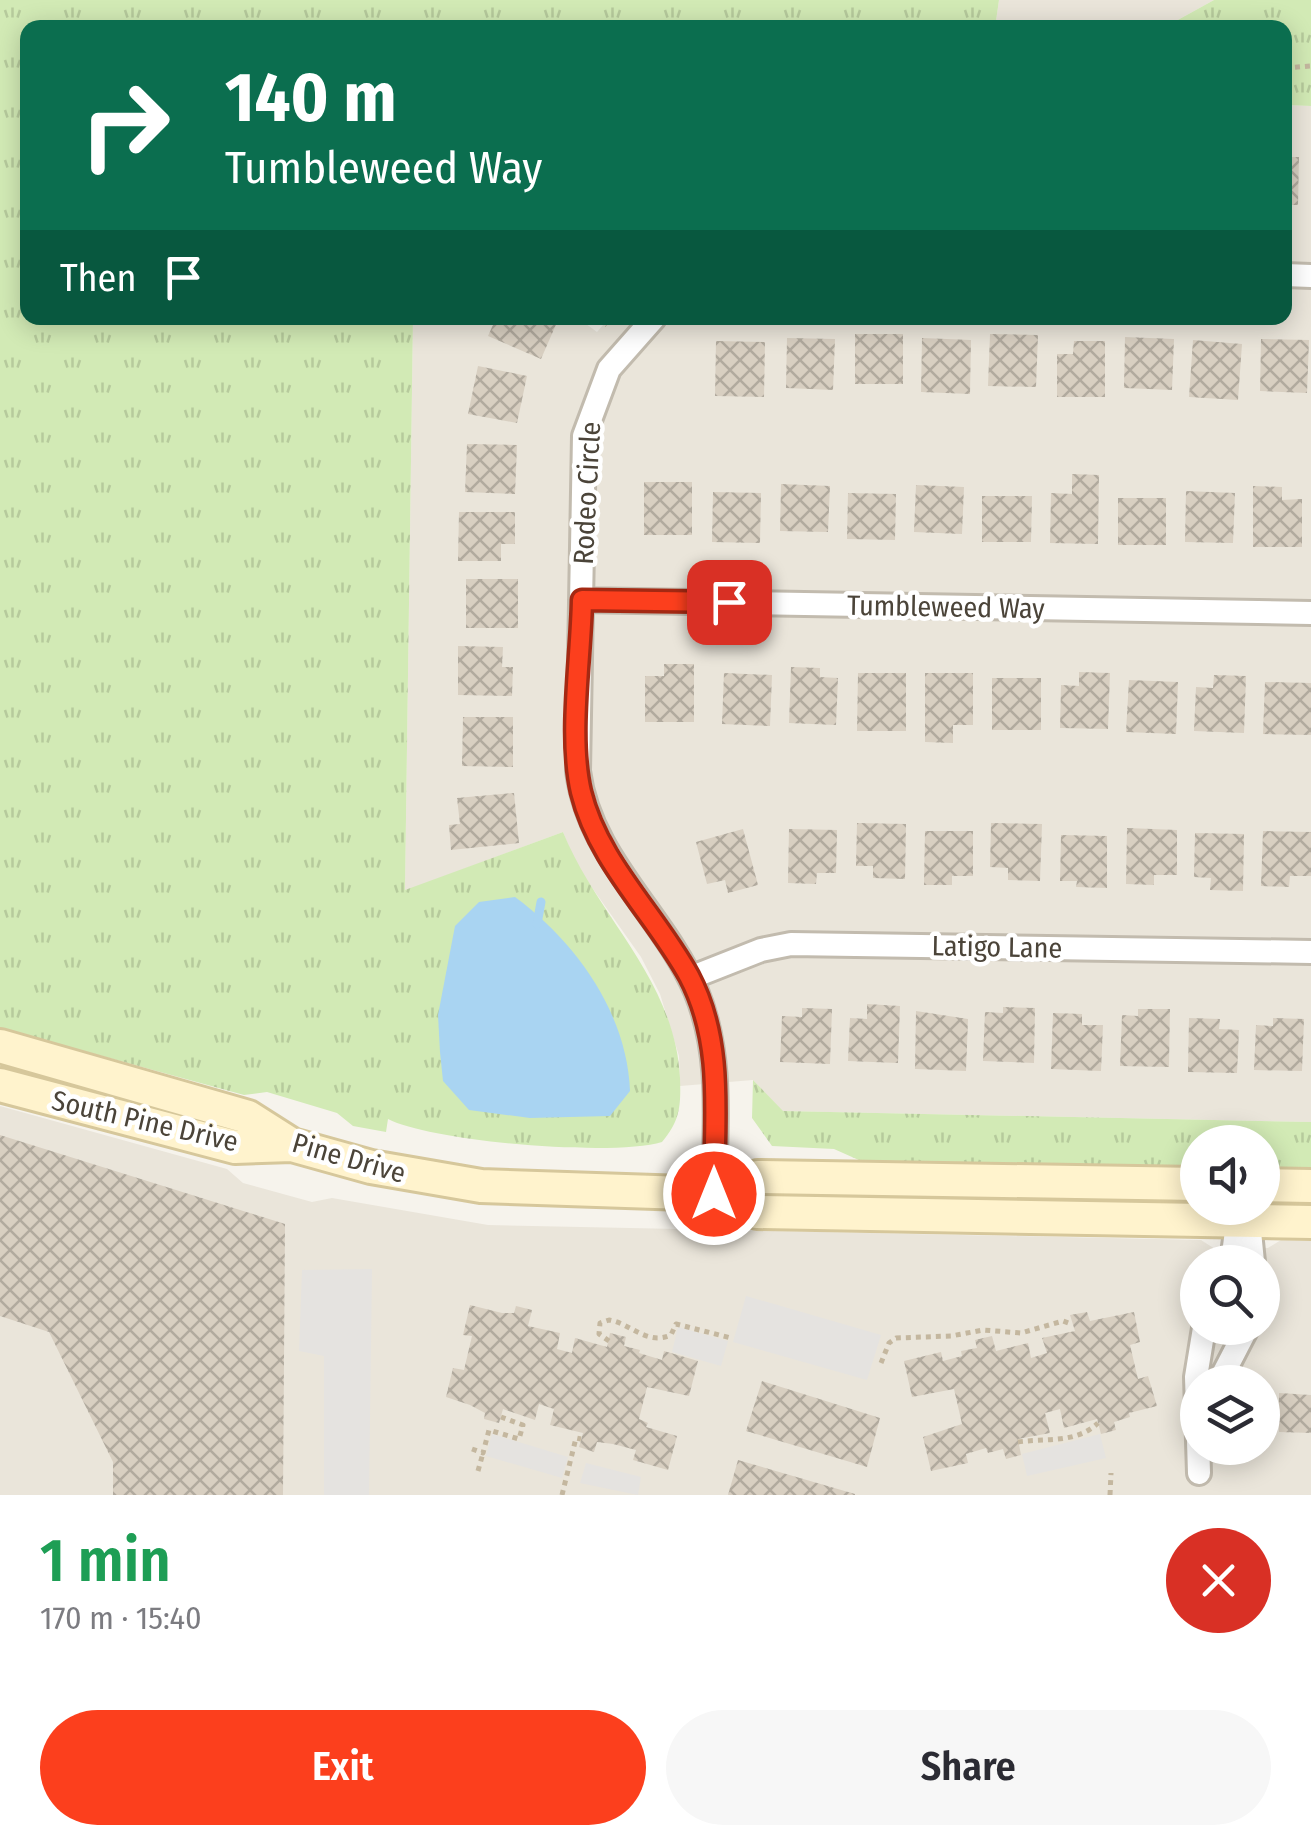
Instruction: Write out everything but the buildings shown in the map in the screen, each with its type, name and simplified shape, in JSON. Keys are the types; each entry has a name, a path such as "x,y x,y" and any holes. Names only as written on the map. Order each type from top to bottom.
{"main road":[{"name":"Pine Drive","path":"0,1046 248,1117 292,1146 372,1168 457,1184 714,1194 758,1212 1180,1214"},
{"name":"South Pine Drive","path":"0,1085 235,1147 292,1146"},
{"name":"Pine Drive","path":"714,1194 758,1177 1180,1184"},
{"path":"1280,1185 1311,1186"},
{"name":"Pine Drive","path":"1280,1218 1311,1222"}],"street":[{"name":"Rodeo Circle","path":"648,325 609,370 587,422 578,753 583,798 603,846 690,978 712,1047 714,1194"},
{"name":"Tumbleweed Way","path":"582,600 1311,614"},
{"name":"Latigo Lane","path":"690,978 760,950 791,944 1311,952"}],"path":[{"path":"609,1341 599,1328 609,1320 629,1331 661,1338 671,1334 676,1324 731,1338"},
{"path":"882,1363 889,1343 896,1338 982,1330 1022,1333 1062,1321 1071,1324"},
{"path":"478,1471 489,1430 519,1439 523,1425 501,1417"},
{"path":"1018,1442 1042,1444 1090,1431 1098,1423"},
{"path":"562,1495 576,1438 581,1440"},
{"path":"472,1449 483,1452"},
{"path":"1110,1473 1110,1495"}],"shaded area":[{"path":"999,0 1214,0 1178,20 996,20"},
{"path":"1292,105 1311,106 1311,1122 782,1111 753,1080 680,1086 679,1056 660,994 641,957 576,865 563,832 405,891 413,325 588,325 597,332 603,325 1292,325"},
{"path":"0,1106 227,1169 243,1183 312,1202 332,1198 488,1225 1201,1240 1209,1245 1180,1245 1180,1345 1280,1345 1280,1245 1273,1245 1281,1240 1311,1241 1311,1495 0,1495"},
{"path":"372,1269 369,1495 324,1495 324,1356 299,1351 302,1270"},
{"path":"746,1296 881,1335 867,1380 733,1342"},
{"path":"678,1327 728,1341 721,1366 672,1352"},
{"path":"492,1434 568,1457 562,1478 486,1456"},
{"path":"1100,1434 1106,1458 1027,1476 1022,1454"},
{"path":"586,1463 641,1477 638,1495 580,1483"}],"green space":[{"path":"0,0 999,0 996,20 20,20 20,325 413,325 405,890 563,832 665,1010 675,1043 679,1105 673,1127 662,1142 638,1146 524,1145 443,1134 388,1119 386,1132 353,1126 337,1113 267,1092 244,1095 0,1028"},
{"path":"1214,0 1311,0 1311,106 1292,105 1292,20 1178,20"},
{"path":"753,1080 783,1111 1311,1122 1311,1169 1280,1168 1280,1125 1180,1125 1180,1167 861,1161 834,1149 772,1146 752,1118"},
{"path":"777,1190 1180,1198 1180,1204 777,1201"}],"water":[{"path":"515,897 558,935 608,1007 627,1062 630,1091 610,1116 530,1118 469,1110 443,1081 438,1015 455,926 479,902"}],"waterway":[{"path":"537,924 541,902"}],"route":[{"path":"714,1194 715,1070 708,1024 690,978 603,846 580,788 578,753 582,600 729,602"}]}
